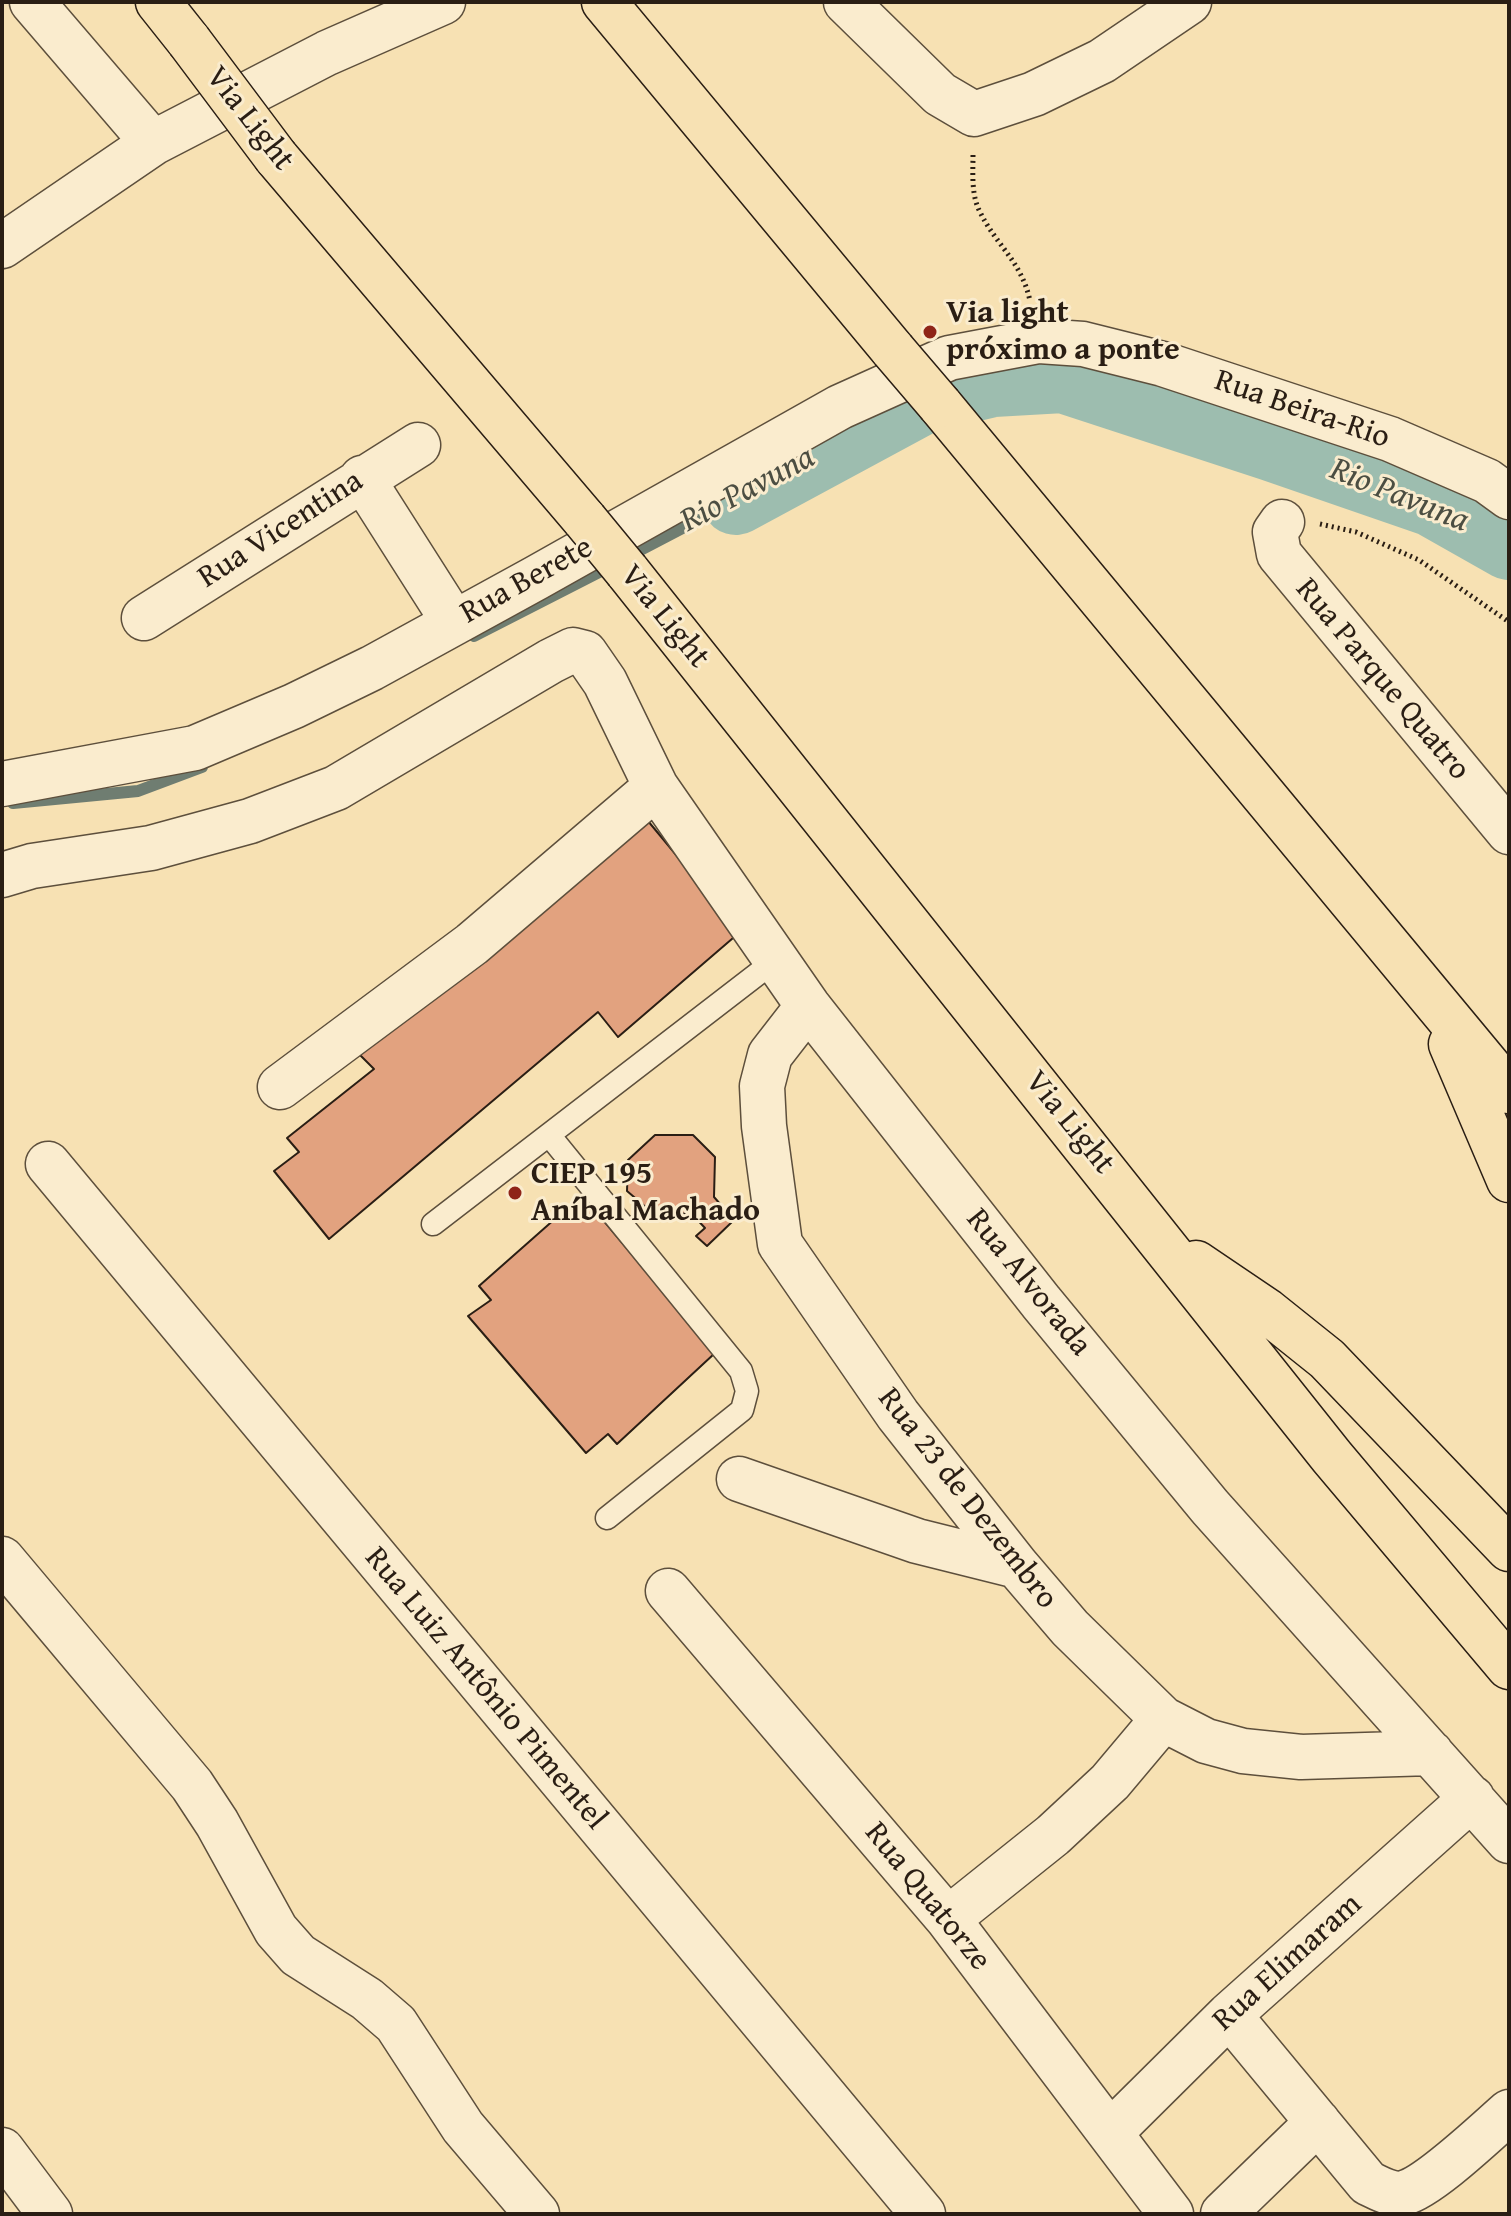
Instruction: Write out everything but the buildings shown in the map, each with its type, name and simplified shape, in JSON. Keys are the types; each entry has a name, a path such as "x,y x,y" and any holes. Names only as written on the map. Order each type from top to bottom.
{"main road":[{"name":"Via Light","path":"158,2 276,157 665,617 1332,1457 1509,1667"},
{"path":"607,6 1509,1091"},
{"path":"1430,998 1509,1180"},
{"path":"1161,1239 1267,1311 1327,1359 1509,1549"}],"street":[{"path":"32,2 153,143"},
{"path":"2,246 153,143 327,53 443,2"},
{"path":"846,2 940,94 974,114 1034,94 1102,61 1189,2"},
{"name":"Rua Beira-Rio","path":"1039,341 1083,344 1150,360 1289,404 1390,439 1487,481 1509,497"},
{"name":"Rua Berete","path":"2,784 195,748 294,706 372,668 840,407 949,358 1039,341"},
{"name":"Rua Vicentina","path":"144,618 418,445"},
{"path":"362,478 453,621"},
{"name":"Rua Parque Quatro","path":"1282,522 1275,532 1279,554 1509,832"},
{"name":"Rua Alvorada","path":"2,875 32,866 165,844 250,821 336,788 573,650 585,653 605,682 656,787 808,1006 1041,1302 1200,1495 1509,1841"},
{"path":"280,1087 472,944 656,787"},
{"name":"Rua 23 de Dezembro","path":"808,1006 770,1055 762,1086 764,1126 780,1244 898,1415 1017,1566 1070,1628 1163,1719 1206,1741 1243,1751 1301,1757 1431,1753"},
{"name":"Rua Luiz Antônio Pimentel","path":"48,1164 923,2214"},
{"path":"739,1479 917,1541 1017,1566"},
{"path":"2,1559 192,1785 217,1823 276,1930 298,1955 367,1999 396,2024 463,2127 537,2214"},
{"name":"Rua Quatorze","path":"668,1591 948,1919 1171,2214"},
{"path":"948,1919 1053,1835 1110,1782 1163,1719"},
{"name":"Rua Elimaram","path":"1110,2133 1229,2015 1472,1798"},
{"path":"1229,2015 1368,2183 1386,2192 1402,2194 1424,2183 1509,2112"},
{"path":"1223,2214 1318,2122"},
{"path":"2,2150 50,2214"}],"lane":[{"path":"433,1224 777,959"},
{"path":"549,1135 741,1371 747,1391 742,1410 607,1518"}],"path":[{"path":"974,114 974,195 979,212 1026,283 1039,341"},
{"path":"1282,522 1302,520 1356,532 1419,560 1509,622"}],"waterway":[{"name":"Rio Pavuna","path":"736,500 925,398 993,382 1063,378 1433,502 1509,545"},
{"name":"Rio Pavuna","path":"627,557 736,500"},
{"name":"Rio Pavuna","path":"474,636 611,566"},
{"name":"Rio Pavuna","path":"13,803 138,791 202,767"}],"place":[{"name":"Via light próximo a ponte","path":"930,332"},
{"name":"CIEP 195 Aníbal Machado","path":"515,1193"}]}
